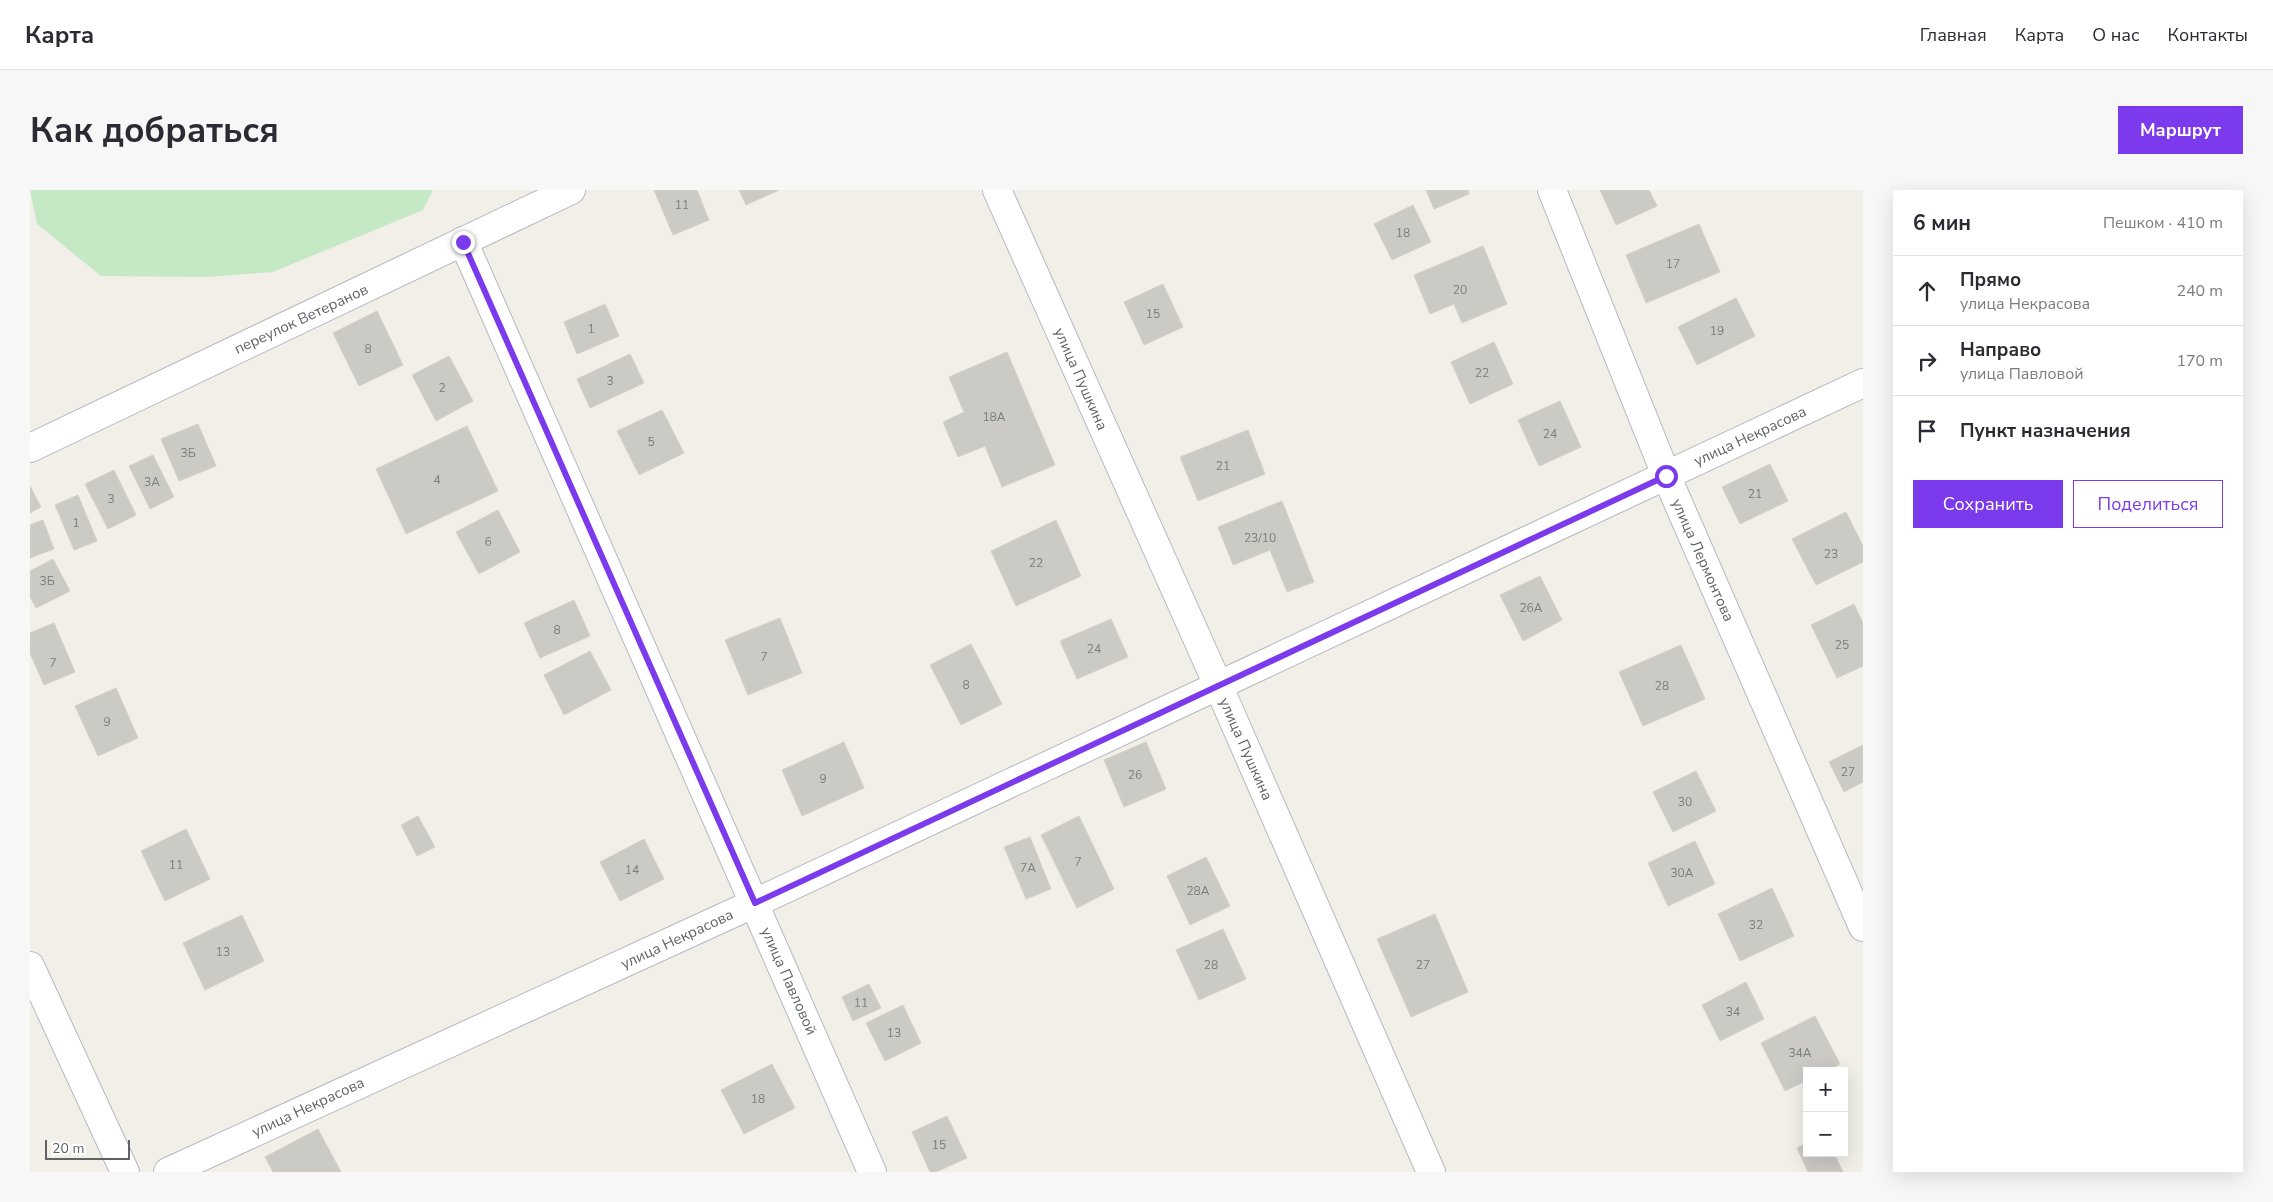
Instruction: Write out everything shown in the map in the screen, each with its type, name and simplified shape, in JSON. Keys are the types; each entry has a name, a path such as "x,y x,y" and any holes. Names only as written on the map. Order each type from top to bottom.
{"street":[{"name":"переулок Ветеранов","path":"30,448 571,190"},
{"name":"улица Пушкина","path":"997,190 1218,686 1431,1172"},
{"name":"улица Лермонтова","path":"1552,190 1666,476 1863,926"},
{"name":"улица Павловой","path":"463,242 872,1172"},
{"name":"улица Некрасова","path":"168,1172 755,903 1863,383"},
{"path":"30,966 125,1172"}],"green space":[{"path":"30,190 433,190 423,210 273,272 207,277 101,276 37,224"}],"building":[{"path":"654,190 697,190 709,220 673,235"},
{"path":"739,190 779,190 746,205"},
{"path":"1426,190 1468,190 1469,194 1434,209"},
{"path":"1600,190 1649,190 1657,206 1616,225"},
{"path":"1413,205 1431,242 1392,260 1374,224"},
{"path":"1699,224 1720,272 1646,303 1626,255"},
{"path":"1483,246 1507,304 1462,323 1454,304 1430,314 1414,275"},
{"path":"1163,284 1183,327 1144,345 1124,302"},
{"path":"1736,298 1755,336 1697,365 1678,327"},
{"path":"605,304 619,336 577,354 564,322"},
{"path":"377,311 403,365 359,386 333,333"},
{"path":"1494,342 1513,384 1470,404 1451,362"},
{"path":"1007,352 1055,465 1002,487 985,446 958,457 943,422 964,412 949,377"},
{"path":"630,354 644,383 590,408 577,379"},
{"path":"449,356 473,401 436,421 412,375"},
{"path":"1560,401 1581,447 1539,466 1518,420"},
{"path":"662,410 684,453 639,475 617,431"},
{"path":"198,424 216,466 179,481 161,439"},
{"path":"467,426 498,491 406,534 376,469"},
{"path":"1248,430 1265,474 1198,501 1180,457"},
{"path":"153,455 174,497 150,509 129,466"},
{"path":"1770,464 1788,501 1740,524 1722,487"},
{"path":"114,470 136,515 108,529 85,484"},
{"path":"30,486 41,507 30,513"},
{"path":"78,495 97,541 74,550 55,505"},
{"path":"1282,501 1314,582 1287,592 1270,550 1233,565 1218,527"},
{"path":"498,510 520,552 479,574 456,532"},
{"path":"1846,512 1863,546 1863,562 1816,585 1792,539"},
{"path":"43,520 54,549 30,558 30,525"},
{"path":"1056,520 1081,576 1016,606 991,551"},
{"path":"53,559 70,591 36,608 30,597 30,571"},
{"path":"1540,576 1562,620 1523,641 1500,595"},
{"path":"574,600 590,636 540,658 524,623"},
{"path":"1854,604 1863,623 1863,666 1837,678 1811,625"},
{"path":"780,618 802,673 748,695 725,640"},
{"path":"1111,619 1128,657 1077,679 1060,641"},
{"path":"54,623 75,672 44,685 30,653 30,633"},
{"path":"971,644 1002,704 961,725 930,665"},
{"path":"1681,645 1705,699 1643,726 1619,672"},
{"path":"590,651 611,690 564,715 544,675"},
{"path":"116,688 138,738 98,756 75,706"},
{"path":"844,742 864,788 802,816 782,770"},
{"path":"1146,742 1166,789 1124,807 1104,760"},
{"path":"1863,745 1863,782 1844,792 1829,762"},
{"path":"1696,771 1716,811 1673,832 1653,792"},
{"path":"418,816 435,847 417,856 401,825"},
{"path":"1079,816 1114,889 1077,908 1041,835"},
{"path":"186,829 210,879 165,901 141,851"},
{"path":"1030,837 1051,889 1026,899 1004,847"},
{"path":"644,839 664,879 620,901 600,862"},
{"path":"1695,841 1715,884 1668,906 1648,863"},
{"path":"1206,857 1230,906 1190,925 1167,876"},
{"path":"1772,888 1794,936 1740,961 1718,914"},
{"path":"1435,914 1468,992 1411,1017 1377,939"},
{"path":"242,915 264,961 205,990 183,943"},
{"path":"1223,929 1246,979 1199,1000 1176,950"},
{"path":"1746,982 1764,1019 1720,1041 1702,1005"},
{"path":"869,984 881,1008 853,1021 842,997"},
{"path":"903,1005 921,1043 885,1061 866,1023"},
{"path":"1815,1016 1840,1064 1834,1067 1803,1067 1803,1082 1785,1091 1761,1043"},
{"path":"772,1064 795,1108 744,1134 721,1090"},
{"path":"947,1116 967,1158 936,1172 930,1172 912,1132"},
{"path":"318,1129 341,1172 273,1172 265,1157"},
{"path":"1803,1145 1803,1157 1836,1157 1843,1172 1808,1172 1797,1148"}],"route":[{"path":"463,242 755,903 1666,476"}]}
